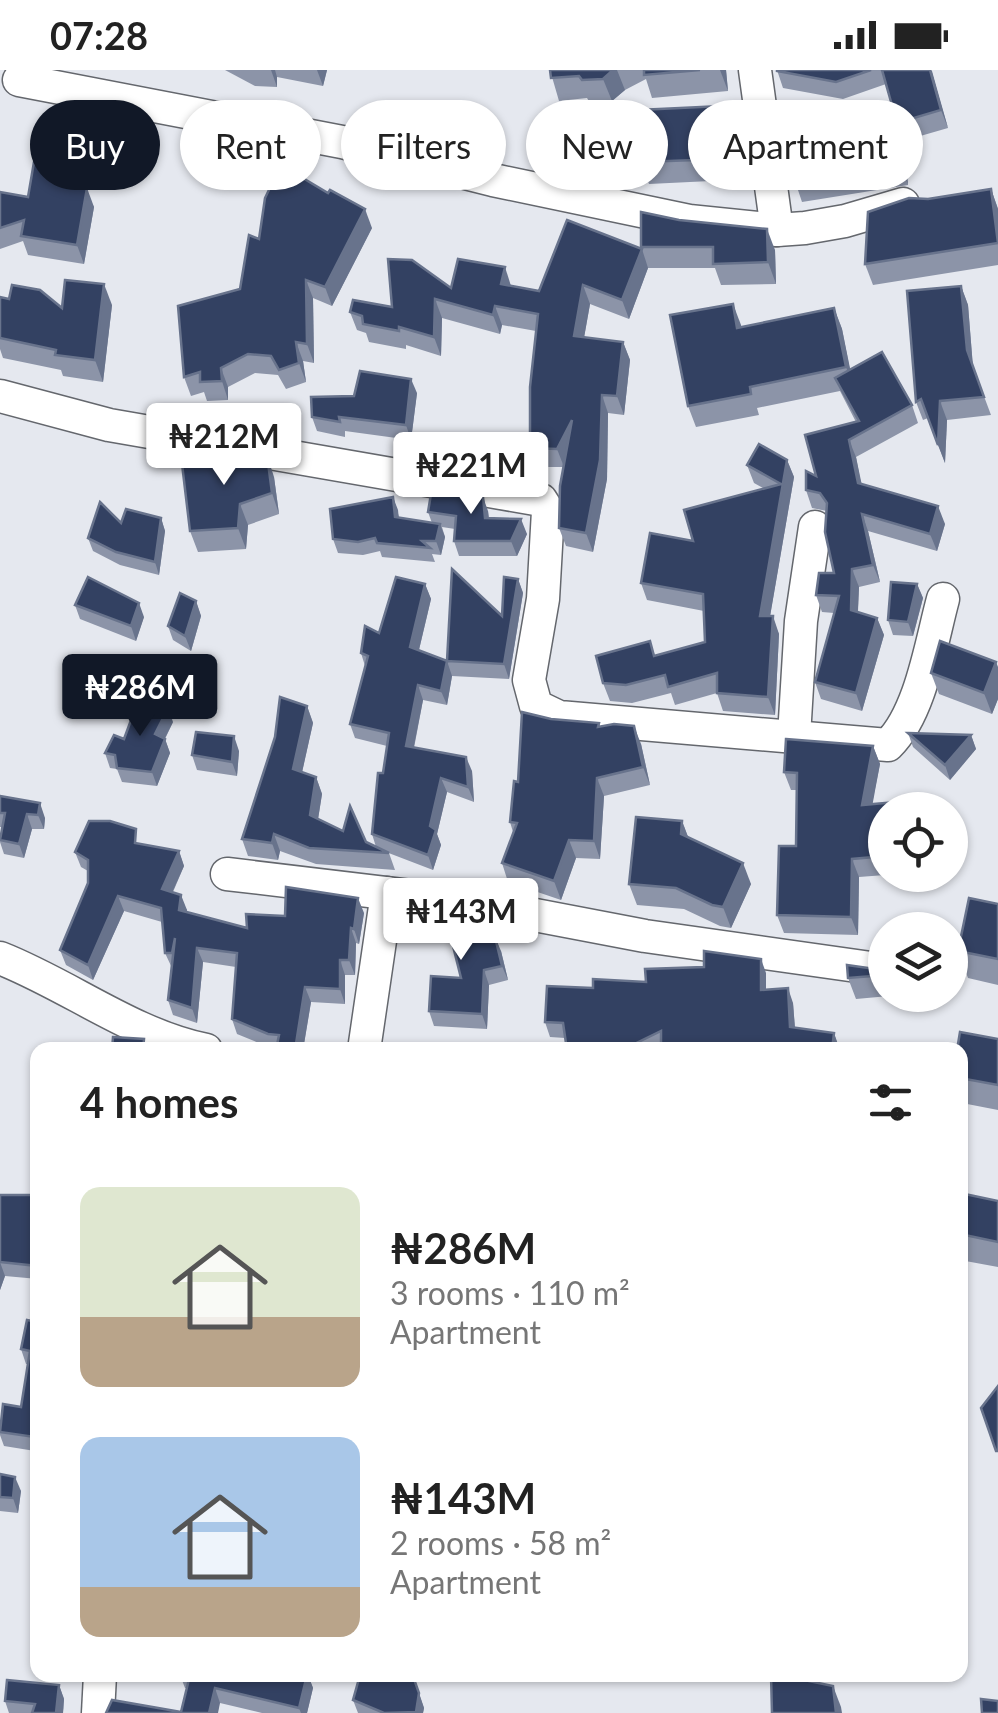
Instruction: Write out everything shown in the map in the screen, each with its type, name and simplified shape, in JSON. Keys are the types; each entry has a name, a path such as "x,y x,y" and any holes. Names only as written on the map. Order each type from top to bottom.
{"street":[{"path":"754,70 778,230"},
{"path":"14,76 325,139 689,222 778,230 845,221 902,204"},
{"path":"0,396 110,425 540,500 548,512 543,599 529,680 536,706 559,716 888,744 911,712 943,599"},
{"path":"794,736 802,621 815,527"},
{"path":"227,874 476,904 645,936 868,968"},
{"path":"365,1042 387,893"},
{"path":"0,958 175,1042"},
{"path":"98,1713 100,1682"}],"building":[{"path":"550,70 613,70 603,79 582,80 579,76 551,78"},
{"path":"644,70 700,70 644,75"},
{"path":"777,70 871,70 836,82"},
{"path":"882,70 930,70 941,110 923,115 923,100 890,100"},
{"path":"688,108 688,160 668,161 668,109"},
{"path":"30,185 30,190 87,190 77,245 21,236 24,220 0,228 0,192 28,197"},
{"path":"321,189 365,209 325,287 306,280 307,344 296,342 299,363 279,370 271,356 248,354 221,368 222,381 200,382 200,372 184,377 178,306 240,289 249,235 259,239 269,190"},
{"path":"991,189 998,243 865,264 868,212 909,198 928,199"},
{"path":"641,212 767,229 768,262 713,264 713,247 641,247"},
{"path":"567,220 642,249 622,300 583,285 574,336 623,342 617,396 602,395 600,460 586,533 559,528 560,486 572,420 557,449 530,448 530,387 538,314 495,306 493,315 435,299 434,337 399,327 399,331 363,324 362,316 350,312 353,300 392,307 388,259 412,260 451,288 458,259 505,267 501,284 539,291"},
{"path":"65,280 104,284 95,360 55,355 56,350 0,338 0,297 9,299 12,285 40,290 62,308"},
{"path":"961,286 967,350 984,397 940,401 938,445 921,399 916,402 907,291"},
{"path":"733,304 737,328 834,308 846,367 750,387 751,394 688,406 670,315"},
{"path":"882,352 912,405 849,440 858,483 938,506 930,534 862,514 873,565 852,569 851,610 877,618 856,693 815,682 839,596 816,595 819,573 834,573 825,532 827,503 820,493 806,490 806,471 816,476 805,435 859,421 835,378"},
{"path":"360,371 411,379 406,425 312,417 311,397 354,396"},
{"path":"759,444 787,460 760,616 773,616 768,697 717,693 717,673 668,687 665,675 626,685 603,683 596,656 650,641 654,656 705,642 703,594 641,583 650,533 693,541 684,510 781,484 747,465"},
{"path":"217,445 267,455 272,493 240,504 238,528 190,531 182,464 214,464"},
{"path":"432,488 483,497 485,518 521,519 511,541 454,541 456,516 428,512"},
{"path":"393,497 395,517 440,524 436,541 422,541 430,548 377,543 375,538 358,542 333,539 330,509"},
{"path":"100,502 121,523 126,509 161,518 155,562 116,552 88,538"},
{"path":"452,569 502,616 504,577 518,579 504,664 447,661"},
{"path":"88,577 139,603 131,626 75,605"},
{"path":"396,577 425,584 410,647 447,661 441,691 418,685 406,746 466,757 468,787 441,778 430,826 436,830 428,855 372,834 378,773 383,773 389,733 350,724 368,656 361,653 365,626 379,633"},
{"path":"891,582 917,584 908,622 888,620"},
{"path":"180,593 196,601 185,636 168,626"},
{"path":"940,641 996,662 984,693 931,673"},
{"path":"140,696 168,708 155,734 165,739 152,772 117,768 115,755 105,753 114,735 124,739"},
{"path":"280,697 307,706 293,769 316,777 310,815 343,831 350,806 366,842 389,853 309,848 274,834 272,843 242,839 275,737"},
{"path":"522,712 599,723 598,727 634,726 643,767 597,778 594,841 569,840 554,881 502,863 517,823 510,822 514,781 518,782"},
{"path":"196,732 234,736 232,762 192,755"},
{"path":"908,733 971,735 945,765"},
{"path":"786,739 873,746 862,805 868,804 868,858 852,859 851,917 777,915 779,846 796,846 797,773 784,772"},
{"path":"0,796 40,803 38,815 27,814 19,844 0,840 5,813 0,813"},
{"path":"636,817 682,821 681,834 743,863 723,907 676,888 629,884"},
{"path":"89,821 110,821 136,829 135,843 179,851 162,889 181,895 179,910 247,928 246,914 285,916 286,887 358,898 349,960 340,960 340,989 305,987 296,1042 278,1042 279,1035 232,1019 237,953 197,948 192,1008 168,1000 175,938 172,953 165,953 161,908 118,896 88,965 60,950 88,883 88,860 75,852"},
{"path":"969,898 998,904 998,959 968,953"},
{"path":"425,904 471,911 471,942 495,937 502,966 484,970 482,1014 429,1011 431,976 461,978 449,930 419,923"},
{"path":"704,951 761,959 761,990 788,988 790,1027 834,1033 833,1042 661,1042 661,1031 638,1042 566,1042 563,1023 545,1022 547,986 593,988 593,979 646,982 645,969 704,967"},
{"path":"847,965 868,968 868,976 848,978"},
{"path":"960,1032 998,1039 998,1085 968,1079 968,1042 958,1042"},
{"path":"113,1037 144,1039 144,1042 113,1042"},
{"path":"0,1195 30,1195 30,1265 0,1262"},
{"path":"968,1195 998,1201 998,1242 968,1236"},
{"path":"27,1320 30,1321 30,1351 21,1349"},
{"path":"30,1351 30,1436 0,1432 3,1404 21,1407"},
{"path":"998,1386 998,1451 996,1451 981,1408"},
{"path":"0,1474 15,1477 13,1498 0,1497"},
{"path":"7,1680 59,1685 56,1713 32,1713 35,1704 5,1701"},
{"path":"188,1682 305,1682 299,1708 215,1688 209,1713 106,1713 112,1700 181,1712"},
{"path":"358,1682 415,1682 419,1693 416,1712 384,1713 353,1700"},
{"path":"771,1682 833,1686 836,1713 772,1713"},
{"path":"981,1699 998,1701 998,1713 982,1713"}]}
